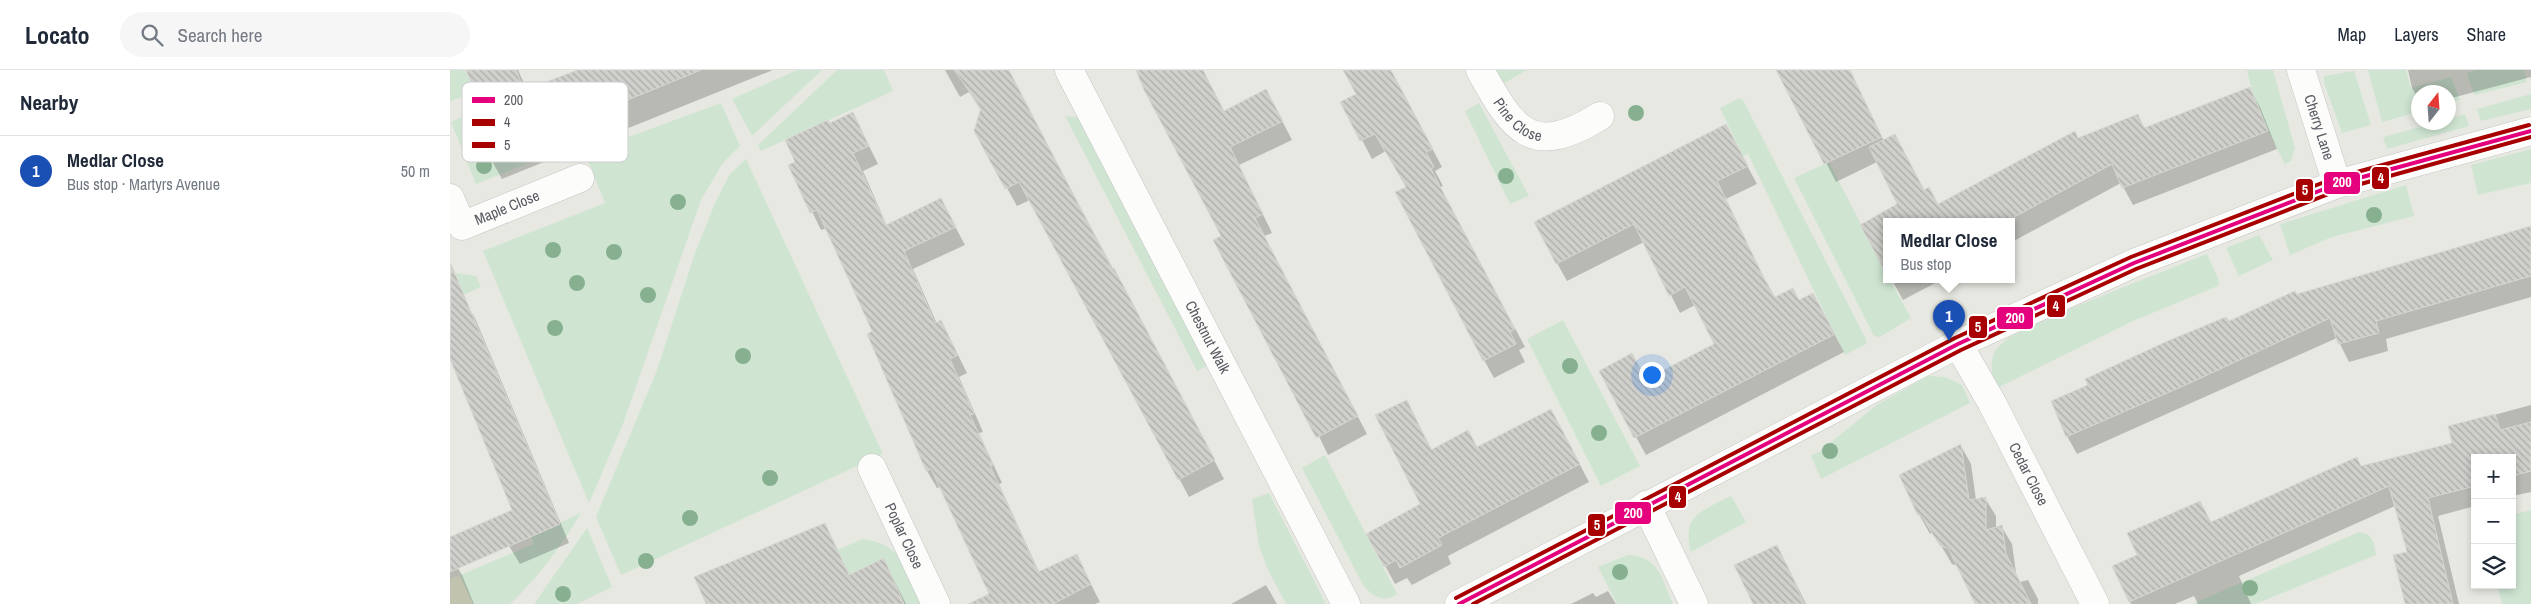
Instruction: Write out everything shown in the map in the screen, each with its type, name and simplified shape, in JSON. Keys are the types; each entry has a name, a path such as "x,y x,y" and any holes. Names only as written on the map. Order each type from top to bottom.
{"street":[{"name":"Chestnut Walk","path":"1069,70 1346,604"},
{"name":"Pine Close","path":"1480,70 1502,110 1515,126 1529,134 1547,138 1564,135 1600,116"},
{"name":"Cherry Lane","path":"2301,70 2337,184"},
{"path":"1460,604 1646,505 1958,344 2134,263 2337,184 2531,131"},
{"name":"Maple Close","path":"450,198 462,226 580,178"},
{"name":"Cedar Close","path":"1958,344 1992,402 2094,604"},
{"name":"Poplar Close","path":"872,468 936,604"},
{"path":"1646,505 1694,604"}],"shaded area":[{"path":"450,70 465,70 470,82 462,82 462,97 450,101"},
{"path":"797,70 822,70 752,136 732,99"},
{"path":"837,70 884,70 893,91 761,151 758,145"},
{"path":"1495,70 1527,70 1503,84"},
{"path":"2247,70 2273,70 2295,148 2291,161 2285,164 2257,106"},
{"path":"2368,70 2406,70 2411,88 2411,114 2382,122"},
{"path":"2477,70 2524,70 2527,82 2474,95 2467,73"},
{"path":"2354,71 2371,125 2342,133 2324,83 2324,76"},
{"path":"2451,77 2454,85 2422,85"},
{"path":"2456,90 2460,100 2456,101"},
{"path":"2531,94 2531,109 2481,121 2477,109"},
{"path":"1739,98 1743,100 1866,339 1866,344 1845,355 1748,154 1743,156 1720,108"},
{"path":"721,103 740,146 723,163 701,200 623,424 589,503 483,251 605,203 589,162 628,162 628,137"},
{"path":"1479,103 1529,196 1510,204 1465,111"},
{"path":"2465,114 2469,126 2456,130 2456,117"},
{"path":"1065,116 1079,117 1207,366 1197,371"},
{"path":"462,117 462,149 451,122"},
{"path":"2411,129 2455,130 2387,149 2383,137"},
{"path":"2531,149 2531,183 2478,195 2471,165"},
{"path":"746,159 883,454 621,575 596,517 657,370 695,253 715,203 730,174"},
{"path":"467,162 531,162 476,184"},
{"path":"1829,162 1883,267 1883,283 1892,283 1911,318 1880,337 1874,336 1794,178"},
{"path":"2406,185 2414,216 2332,237 2290,255 2280,224"},
{"path":"2259,235 2273,260 2239,276 2226,248"},
{"path":"2207,254 2219,281 2218,286 2133,321 1997,388 1992,372 1992,360 1996,349 2010,337 2089,301"},
{"path":"454,273 476,276 481,287 450,301 450,275"},
{"path":"1563,320 1640,466 1601,486 1527,339"},
{"path":"1928,376 1945,377 1962,385 1970,403 1821,479 1811,456 1820,451 1878,404"},
{"path":"1325,455 1397,594 1392,597 1378,597 1363,585 1302,468"},
{"path":"1269,493 1326,604 1286,604 1268,570 1259,546 1252,499"},
{"path":"1731,496 1746,522 1691,552 1689,530 1696,516"},
{"path":"2531,510 2531,604 2502,604 2498,589 2516,589 2516,514"},
{"path":"581,513 549,561 510,604 473,604 460,575 534,544 531,536"},
{"path":"587,528 612,587 577,604 534,604"},
{"path":"2359,532 2372,539 2376,555 2255,604 2192,604"},
{"path":"863,539 877,542 896,553 908,570 922,604 904,604 884,558 849,575 837,550"},
{"path":"1628,555 1638,556 1653,564 1662,578 1673,604 1617,604 1598,567"},
{"path":"460,575 473,604 450,604 450,579"}],"building":[{"path":"466,70 516,70 521,82 471,82"},
{"path":"578,70 701,70 628,100 628,82 546,82"},
{"path":"954,70 1009,70 1112,269 1114,268 1215,460 1178,480 1019,182 1005,189 974,131 981,108"},
{"path":"1136,70 1203,70 1224,111 1266,89 1283,121 1230,147 1263,214 1255,218 1358,416 1316,438 1213,240 1221,236 1144,90"},
{"path":"1343,70 1391,70 1433,149 1426,152 1434,167 1431,169 1515,329 1510,332 1516,344 1483,361 1395,192 1406,187 1375,134 1360,141 1340,102 1356,94"},
{"path":"1776,70 1850,70 1882,137 1824,164"},
{"path":"2250,87 2268,131 2122,188 2112,164 2012,218 1883,218 1883,267 1860,225 1897,204 1869,147 1895,134 1924,190 1929,187 1938,204 2075,131 2078,138 2138,114 2144,128"},
{"path":"853,112 869,146 853,153 886,225 941,198 956,227 904,251 935,323 941,320 958,355 950,359 974,414 970,415 993,465 990,466 1038,572 1077,554 1091,584 1053,604 968,604 989,594 931,469 926,471 867,334 872,331 817,210 810,213 788,165 795,162 785,140 828,120 830,123"},
{"path":"1726,124 1748,166 1717,181 1764,278 1775,297 1793,288 1799,300 1813,293 1835,334 1634,438 1599,371 1632,353 1646,379 1714,344 1685,287 1669,296 1634,224 1556,264 1534,222"},
{"path":"2531,226 2531,276 2376,321 2379,333 2338,344 2330,318 2190,383 2066,437 2051,401 2088,385 2085,379 2170,340 2226,317 2229,321 2295,291 2297,294"},
{"path":"451,264 560,524 450,572 450,537 512,510 450,359"},
{"path":"1407,400 1431,450 1468,430 1477,447 1551,409 1580,464 1438,538 1442,545 1400,568 1396,560 1384,567 1366,534 1420,504 1375,415"},
{"path":"2495,414 2500,430 2531,422 2531,471 2516,475 2516,454 2471,454 2471,487 2428,498 2453,604 2405,604 2393,555 2407,552 2389,486 2129,602 2112,566 2137,555 2127,533 2200,501 2211,522 2357,457 2361,466 2452,443 2448,426"},
{"path":"1961,444 1969,500 1986,497 1986,530 2002,525 2006,554 2031,604 1975,604 1948,548 1940,546 1921,515 1918,516 1899,475"},
{"path":"825,523 849,575 884,558 904,604 706,604 694,577"},
{"path":"1777,545 1804,604 1753,604 1734,565"}],"transit line":[{"name":"5","path":"1456,598 1955,338 2131,257 2335,178 2529,125"},
{"name":"200","path":"1459,604 1958,344 2134,263 2337,184 2531,131"},
{"name":"4","path":"1473,604 1961,350 2136,269 2339,190 2531,137"}],"place":[{"name":"Medlar Close","path":"1949,341"}]}
